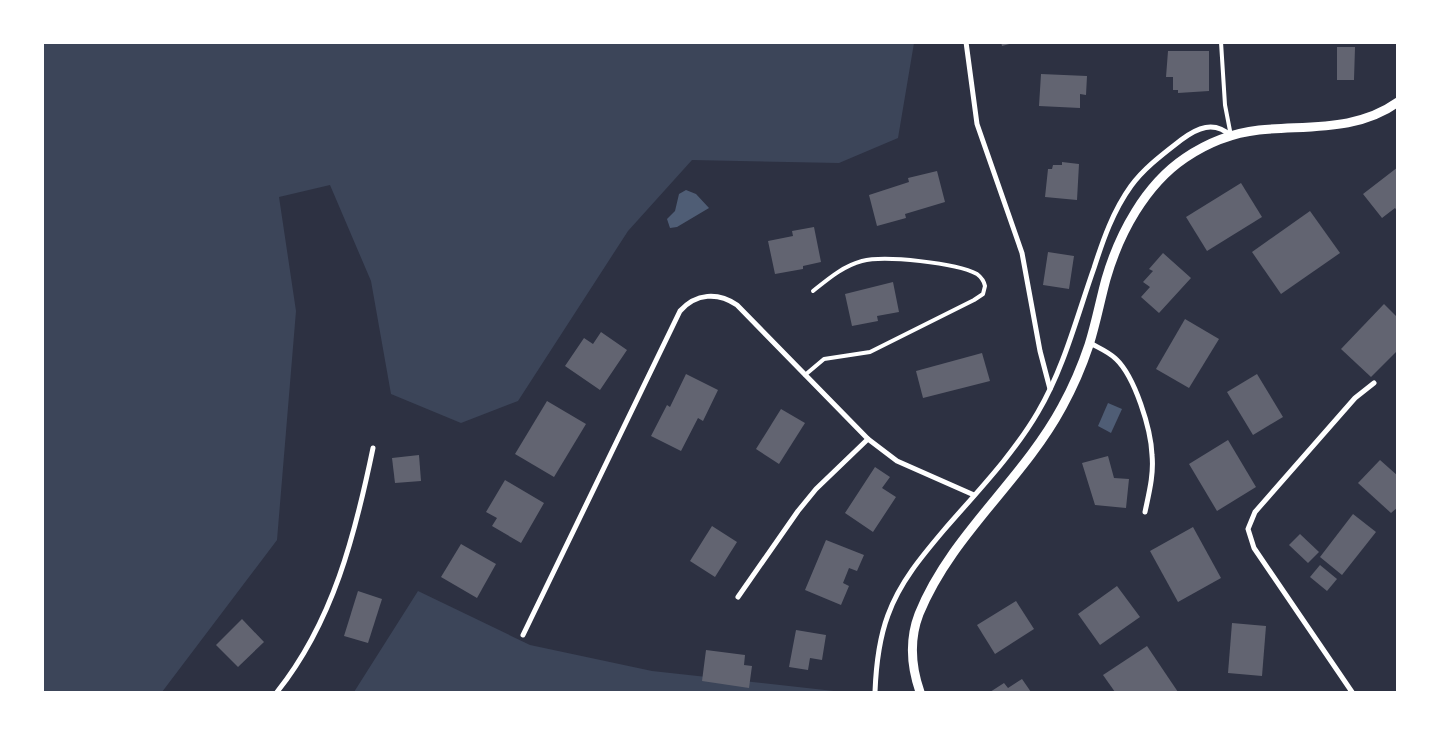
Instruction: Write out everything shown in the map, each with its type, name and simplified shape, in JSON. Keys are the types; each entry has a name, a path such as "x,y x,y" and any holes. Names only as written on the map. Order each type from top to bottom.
{"street":[{"path":"966,42 977,124 1022,253 1040,351 1050,389"},
{"path":"920,692 913,659 913,635 931,589 966,535 1042,440 1070,390 1090,343 1109,271 1135,212 1163,177 1177,164 1203,148 1231,136 1260,130 1305,129 1346,123 1382,112 1398,102"},
{"path":"876,692 881,638 888,615 899,590 933,544 1023,434 1050,389 1107,231 1130,187 1156,160 1195,130 1211,126 1220,128 1231,136"},
{"path":"523,635 685,306 695,299 707,296 726,298 737,305 868,439 897,461 974,495"},
{"path":"1090,343 1112,355 1123,366 1131,380 1146,424 1152,465 1145,512"},
{"path":"1352,692 1254,548 1248,529 1255,512 1355,398 1374,383"},
{"path":"738,597 779,534 802,505 868,439"},
{"path":"277,692 306,653 330,601 350,542 373,448"}],"lane":[{"path":"1221,42 1225,105 1231,136"},
{"path":"805,375 824,359 856,355 884,346 974,300 983,294 985,286 979,276 969,271 927,263 880,258 853,264 813,291"}],"shaded area":[{"path":"42,43 914,43 898,138 839,163 692,160 628,231 518,401 461,423 391,394 371,281 330,185 279,197 296,311 277,540 162,692 43,692"},
{"path":"686,190 696,194 709,208 677,227 670,228 667,219 675,211 679,194"},
{"path":"1108,403 1122,409 1111,433 1098,426"},
{"path":"418,591 530,645 652,671 843,692 354,692"}],"building":[{"path":"1001,42 1013,42 1013,43 1002,46"},
{"path":"1337,47 1355,47 1354,80 1337,80"},
{"path":"1168,51 1209,51 1209,91 1178,93 1178,90 1173,90 1173,77 1166,77"},
{"path":"1041,74 1087,76 1086,95 1080,94 1080,108 1039,106"},
{"path":"1062,162 1079,164 1077,200 1045,197 1048,169 1052,169 1053,165 1062,165"},
{"path":"1398,167 1398,212 1395,208 1382,218 1363,194"},
{"path":"937,171 945,202 905,214 906,218 877,226 869,195 909,182 908,178"},
{"path":"1241,183 1262,217 1207,251 1186,217"},
{"path":"1310,211 1340,253 1281,294 1252,252"},
{"path":"814,227 821,262 803,266 803,269 775,274 768,241 793,236 792,231"},
{"path":"1048,252 1074,256 1069,289 1043,285"},
{"path":"1163,253 1191,278 1159,313 1141,297 1150,287 1143,282 1153,271 1149,269"},
{"path":"893,282 899,312 877,316 878,321 852,326 845,294"},
{"path":"1384,304 1398,318 1398,350 1371,377 1341,349"},
{"path":"1185,319 1219,339 1189,388 1156,369"},
{"path":"601,332 627,350 600,390 565,366 584,338 593,344"},
{"path":"982,353 990,381 923,398 916,371"},
{"path":"686,374 718,390 703,421 698,418 681,451 651,436 667,405 670,407"},
{"path":"1257,374 1283,417 1253,435 1227,392"},
{"path":"547,401 586,424 554,477 515,454"},
{"path":"781,409 805,423 779,464 756,449"},
{"path":"1228,440 1256,487 1217,511 1189,464"},
{"path":"419,455 421,481 395,483 392,458"},
{"path":"1108,456 1114,478 1129,479 1126,508 1095,505 1082,463"},
{"path":"1380,460 1398,476 1398,507 1391,513 1358,483"},
{"path":"875,467 890,477 882,488 896,497 873,532 845,513"},
{"path":"505,480 544,503 521,543 492,526 497,518 486,512"},
{"path":"1353,514 1376,532 1342,575 1320,557"},
{"path":"712,526 737,542 715,577 690,561"},
{"path":"1193,527 1221,578 1178,602 1150,551"},
{"path":"1300,534 1319,552 1308,563 1289,545"},
{"path":"826,540 864,555 857,571 849,568 843,583 849,586 841,605 805,590"},
{"path":"461,544 496,564 477,598 441,577"},
{"path":"1320,565 1337,579 1327,591 1310,577"},
{"path":"1117,586 1140,617 1100,645 1078,614"},
{"path":"358,591 382,599 368,643 344,636"},
{"path":"1016,601 1034,629 995,654 977,625"},
{"path":"242,619 264,642 238,667 216,645"},
{"path":"1232,623 1266,626 1262,676 1228,673"},
{"path":"796,630 826,635 822,660 810,658 808,670 789,667"},
{"path":"1147,646 1178,692 1115,692 1103,675"},
{"path":"706,650 745,655 744,665 752,666 749,688 702,681"},
{"path":"1022,679 1031,692 990,692 1004,683 1008,688"}]}
